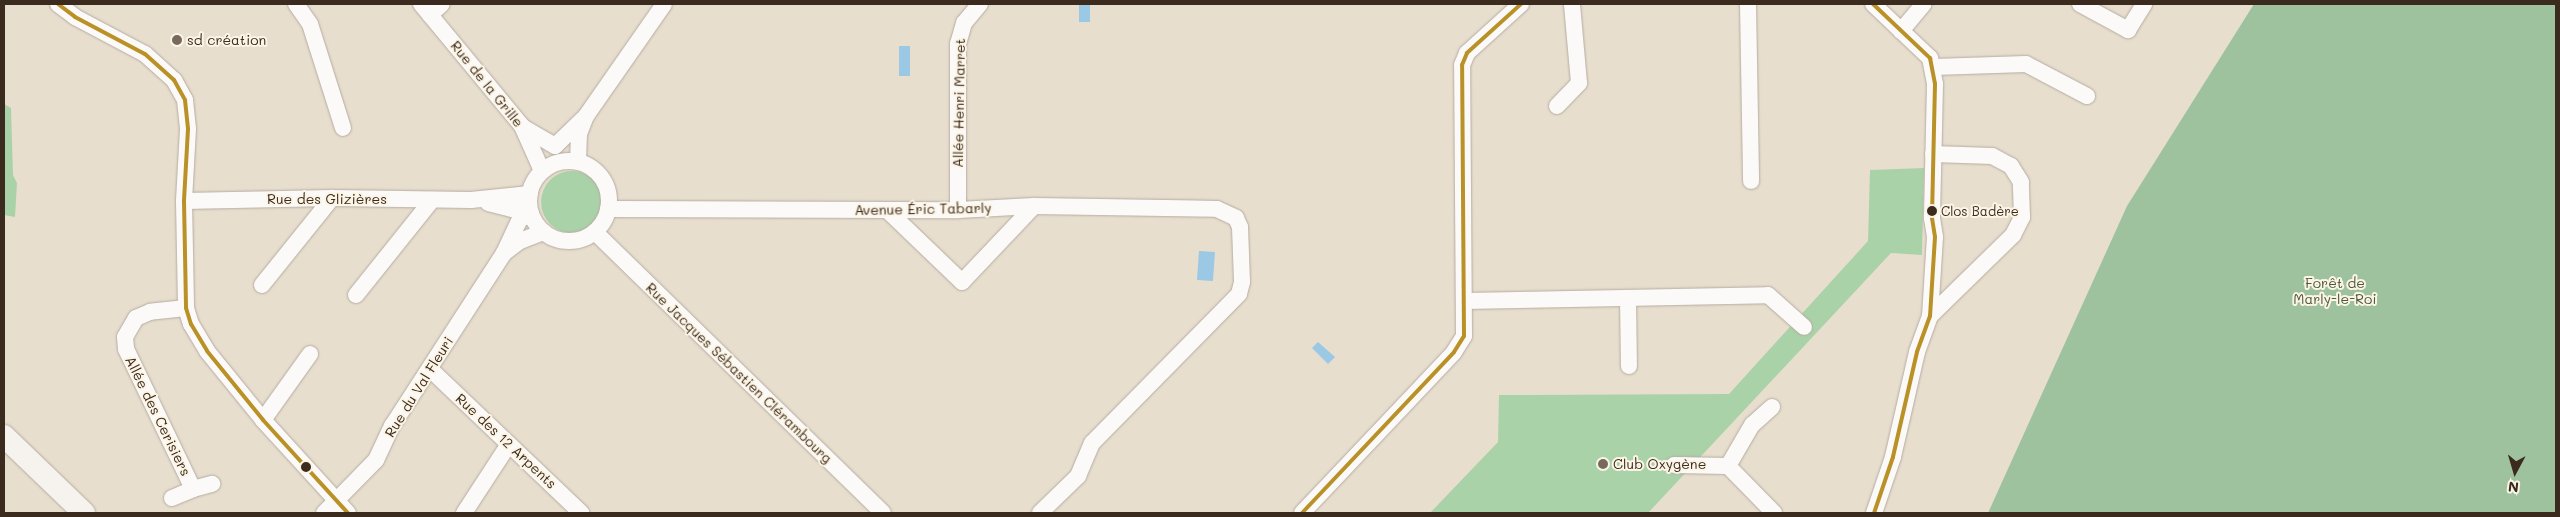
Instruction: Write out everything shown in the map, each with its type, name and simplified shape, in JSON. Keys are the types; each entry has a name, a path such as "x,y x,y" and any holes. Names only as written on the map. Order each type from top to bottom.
{"street":[{"path":"58,4 74,17 145,54 174,80 185,100 188,129 184,201 186,308 191,324 207,351 263,420 343,508"},
{"path":"296,4 310,24 343,128"},
{"path":"565,156 586,116 664,4"},
{"name":"Allée Henri Marret","path":"958,210 958,44 964,23 980,4"},
{"path":"1302,513 1454,352 1464,336 1462,65 1467,53 1521,4"},
{"path":"1556,106 1579,82 1572,4"},
{"path":"1748,4 1752,181"},
{"path":"1873,4 1930,58 1934,68 1933,202 1935,237 1930,316 1917,352 1894,457 1874,513"},
{"path":"1901,31 1924,4"},
{"path":"2080,4 2128,30 2144,4"},
{"name":"Rue de la Grille","path":"431,7 522,126 542,171"},
{"path":"1934,68 2026,64 2087,96"},
{"path":"522,126 565,156 599,175 609,197 608,209 595,232 575,241 564,241 543,232 531,214 530,194 542,171 565,156 579,134 586,116"},
{"path":"1930,316 2013,235 2022,217 2021,182 2011,166 1992,156 1933,154"},
{"name":"Rue des Glizières","path":"184,201 332,198 471,200 530,194"},
{"path":"262,285 332,198"},
{"path":"356,295 432,200"},
{"name":"Rue des Glizières","path":"471,200 503,205 531,214"},
{"path":"887,210 962,282 1034,206"},
{"name":"Avenue Éric Tabarly","path":"608,209 958,210 1034,206 1217,209 1236,218 1240,227 1241,245 1242,282 1239,294 1092,443 1078,476 1040,513"},
{"name":"Rue du Val Fleuri","path":"324,513 343,508 376,460 392,426 504,252 520,219 531,214"},
{"name":"Rue du Val Fleuri","path":"504,252 520,241 543,232"},
{"name":"Rue Jacques Sébastien Clérambourg","path":"595,232 883,513"},
{"path":"1465,301 1768,295 1804,327"},
{"path":"1628,298 1629,366"},
{"name":"Allée des Cerisiers","path":"186,308 150,312 136,318 125,337 130,361 193,489 212,484"},
{"path":"263,420 310,354"},
{"name":"Rue des 12 Arpents","path":"430,369 581,513"},
{"path":"1728,466 1752,425 1772,408"},
{"path":"4,436 84,513"},
{"path":"464,513 510,444"},
{"path":"1674,465 1728,466 1774,513"},
{"path":"172,498 193,489"}],"green space":[{"name":"Forêt de Marly-le-Roi","path":"2254,4 2556,4 2556,513 1988,513 2127,206"},
{"path":"4,104 11,108 13,175 17,183 15,217 4,215"},
{"path":"1924,168 1922,255 1891,253 1648,513 1430,513 1498,442 1499,395 1729,394 1868,241 1870,170"},
{"path":"572,171 584,173 594,180 601,190 603,202 601,214 594,224 584,231 572,233 560,231 550,224 543,214 541,202 543,190 550,180 560,173"}],"water":[{"path":"1079,4 1090,4 1090,22 1079,22"},
{"path":"899,46 910,46 910,76 899,76"},
{"path":"1199,251 1215,252 1213,281 1197,280"},
{"path":"1318,342 1335,357 1328,364 1312,348"}],"transit line":[{"path":"58,4 75,17 145,54 174,80 185,100 188,129 184,201 186,308 191,324 207,351 263,420 348,513"},
{"path":"1302,513 1454,352 1464,336 1462,65 1467,53 1521,4"},
{"path":"1873,4 1930,58 1935,84 1932,218 1935,237 1930,316 1917,352 1893,457 1874,513"}],"place":[{"name":"sd création","path":"177,40"},
{"name":"Clos Badère","path":"1932,211"},
{"name":"Club Oxygène","path":"1603,464"}]}
